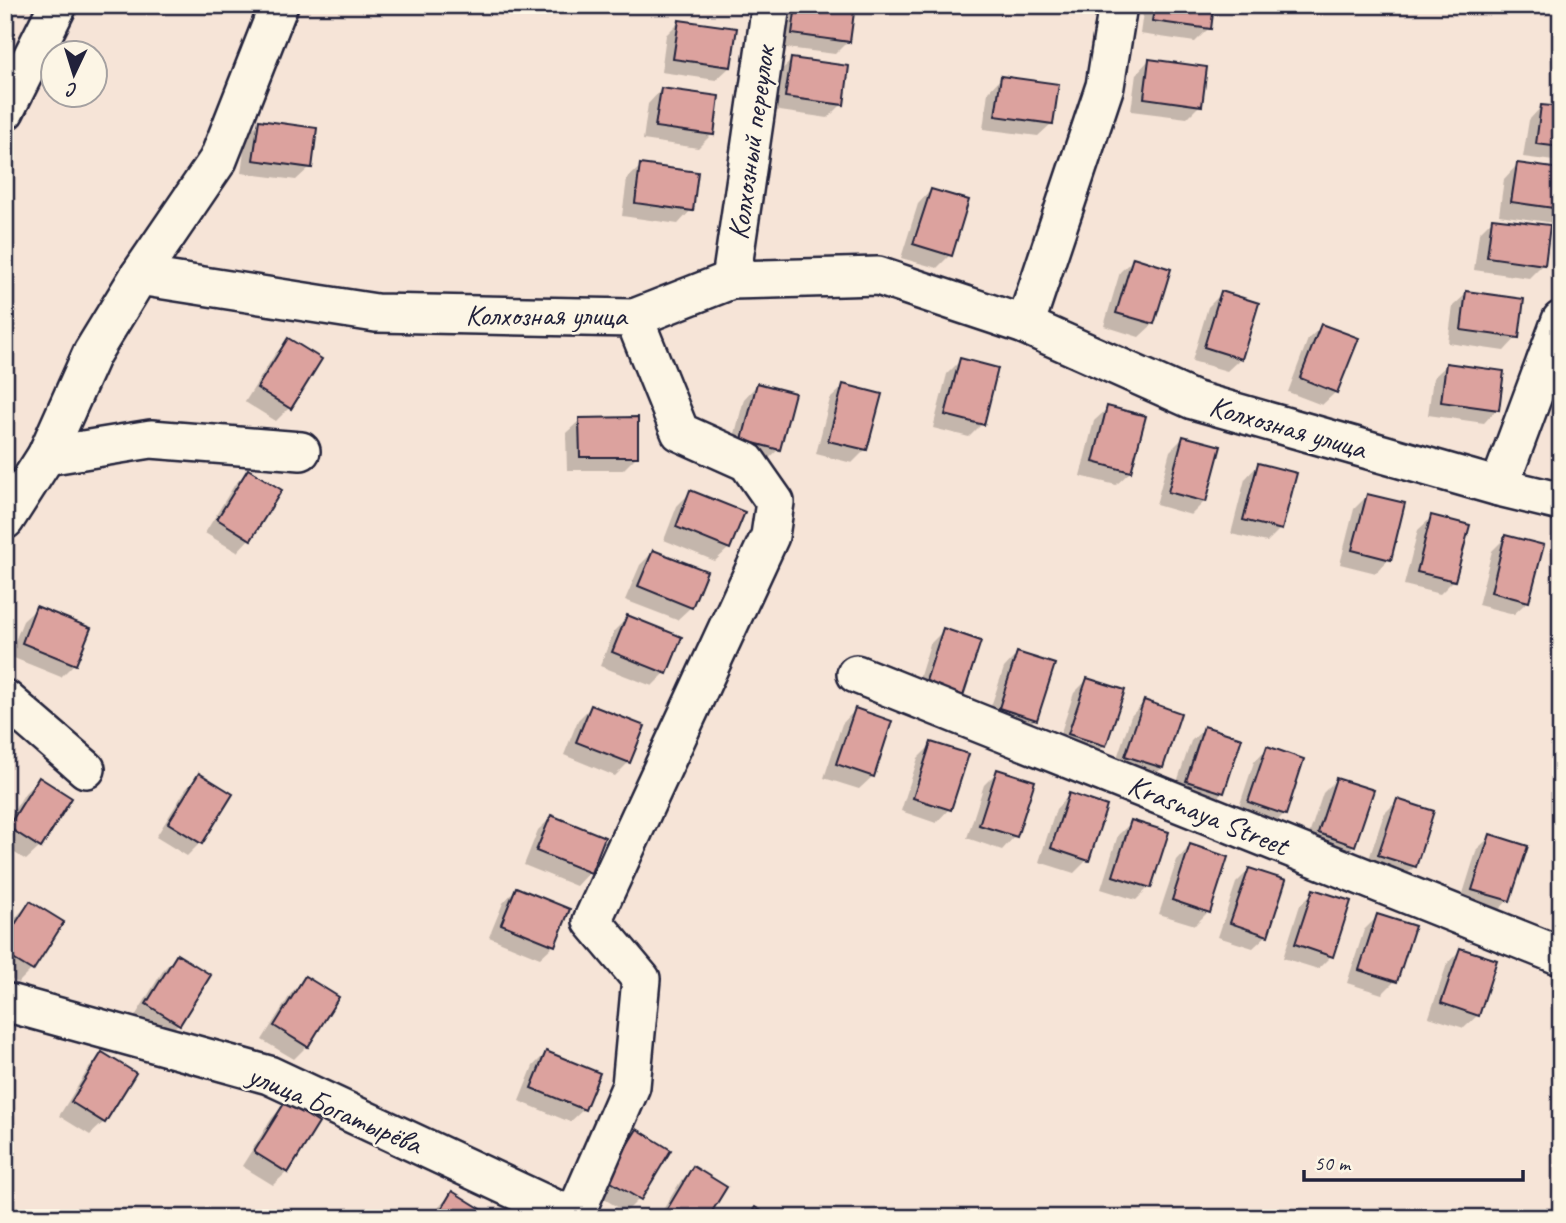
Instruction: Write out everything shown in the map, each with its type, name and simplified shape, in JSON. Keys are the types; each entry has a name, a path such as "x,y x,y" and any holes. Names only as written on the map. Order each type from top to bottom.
{"street":[{"path":"5,111 58,5"},
{"path":"5,520 46,456 92,353 139,276 218,160 279,5"},
{"name":"Колхозный переулок","path":"732,280 771,5"},
{"path":"1025,325 1105,86 1118,5"},
{"name":"Колхозная улица","path":"139,276 376,313 634,318 732,280 878,276 1025,325 1193,400 1499,487 1561,502"},
{"path":"575,1218 631,1086 641,979 592,920 771,536 775,502 747,462 680,432 634,318"},
{"path":"1499,487 1561,320"},
{"path":"46,456 151,439 301,452"},
{"name":"Krasnaya Street","path":"856,674 1561,956"},
{"path":"11,713 86,769"},
{"name":"улица Богатырёва","path":"5,1002 269,1075 575,1218"}],"building":[{"path":"796,5 855,5 850,42 792,34"},
{"path":"1155,5 1214,5 1211,29 1152,21"},
{"path":"679,20 737,28 731,67 673,59"},
{"path":"791,58 849,66 844,105 785,97"},
{"path":"1149,59 1207,67 1202,106 1144,98"},
{"path":"1001,76 1059,84 1053,124 995,116"},
{"path":"661,88 719,96 714,135 655,127"},
{"path":"1541,105 1561,107 1561,147 1536,144"},
{"path":"259,120 317,128 312,168 253,160"},
{"path":"1517,163 1561,169 1561,209 1511,202"},
{"path":"640,164 698,172 693,211 635,203"},
{"path":"931,189 969,200 952,256 913,244"},
{"path":"1492,218 1550,225 1545,265 1487,257"},
{"path":"1133,257 1171,269 1154,324 1116,313"},
{"path":"1221,291 1259,303 1242,359 1204,347"},
{"path":"1466,291 1524,299 1519,338 1461,330"},
{"path":"1321,324 1359,338 1337,393 1300,378"},
{"path":"288,338 322,359 291,409 257,388"},
{"path":"960,358 998,368 984,425 945,415"},
{"path":"1446,363 1504,371 1499,410 1441,402"},
{"path":"757,383 795,393 780,450 742,440"},
{"path":"843,384 882,394 867,450 828,441"},
{"path":"1107,406 1146,416 1131,472 1093,462"},
{"path":"638,417 638,457 580,457 579,418"},
{"path":"1183,436 1221,446 1206,502 1168,492"},
{"path":"1258,463 1297,473 1282,530 1243,520"},
{"path":"248,469 282,490 251,540 217,519"},
{"path":"690,490 745,512 730,549 676,527"},
{"path":"1367,494 1405,503 1391,560 1352,550"},
{"path":"1431,515 1470,525 1455,581 1417,572"},
{"path":"1505,535 1544,545 1529,602 1491,592"},
{"path":"653,550 707,571 692,608 638,586"},
{"path":"36,606 91,628 76,665 22,643"},
{"path":"627,615 682,637 667,674 612,652"},
{"path":"943,628 981,641 963,696 925,684"},
{"path":"1017,652 1055,664 1037,720 999,708"},
{"path":"1087,678 1125,690 1106,746 1068,734"},
{"path":"1144,700 1181,713 1163,768 1125,756"},
{"path":"591,705 645,726 630,763 576,742"},
{"path":"855,708 892,721 874,777 836,764"},
{"path":"1204,726 1242,738 1224,793 1186,781"},
{"path":"931,742 969,754 951,810 913,798"},
{"path":"1267,746 1304,759 1286,815 1248,802"},
{"path":"997,769 1035,781 1017,837 979,825"},
{"path":"199,773 233,794 202,844 168,823"},
{"path":"39,777 72,798 41,848 8,827"},
{"path":"1336,778 1374,790 1355,846 1318,833"},
{"path":"1069,793 1107,806 1089,861 1051,848"},
{"path":"1397,799 1434,811 1416,867 1378,855"},
{"path":"551,815 605,837 591,873 536,851"},
{"path":"1131,820 1169,832 1151,888 1113,876"},
{"path":"1490,834 1528,846 1510,901 1472,890"},
{"path":"1190,844 1228,857 1210,913 1172,900"},
{"path":"1249,868 1286,880 1268,936 1230,923"},
{"path":"516,887 570,909 555,946 501,924"},
{"path":"1313,889 1351,901 1333,957 1295,944"},
{"path":"30,901 64,922 33,971 5,954 5,940"},
{"path":"1377,914 1415,926 1397,982 1359,970"},
{"path":"1460,948 1497,960 1479,1016 1441,1003"},
{"path":"177,954 211,975 180,1025 146,1004"},
{"path":"305,976 339,997 308,1047 274,1026"},
{"path":"546,1051 600,1073 585,1110 531,1088"},
{"path":"102,1052 136,1073 105,1123 71,1102"},
{"path":"285,1102 319,1123 288,1173 254,1152"},
{"path":"637,1129 671,1150 641,1200 606,1179"},
{"path":"693,1166 727,1187 708,1218 665,1218 663,1216"},
{"path":"452,1191 486,1212 482,1218 436,1218"},
{"path":"755,1207 773,1218 748,1218"}]}
